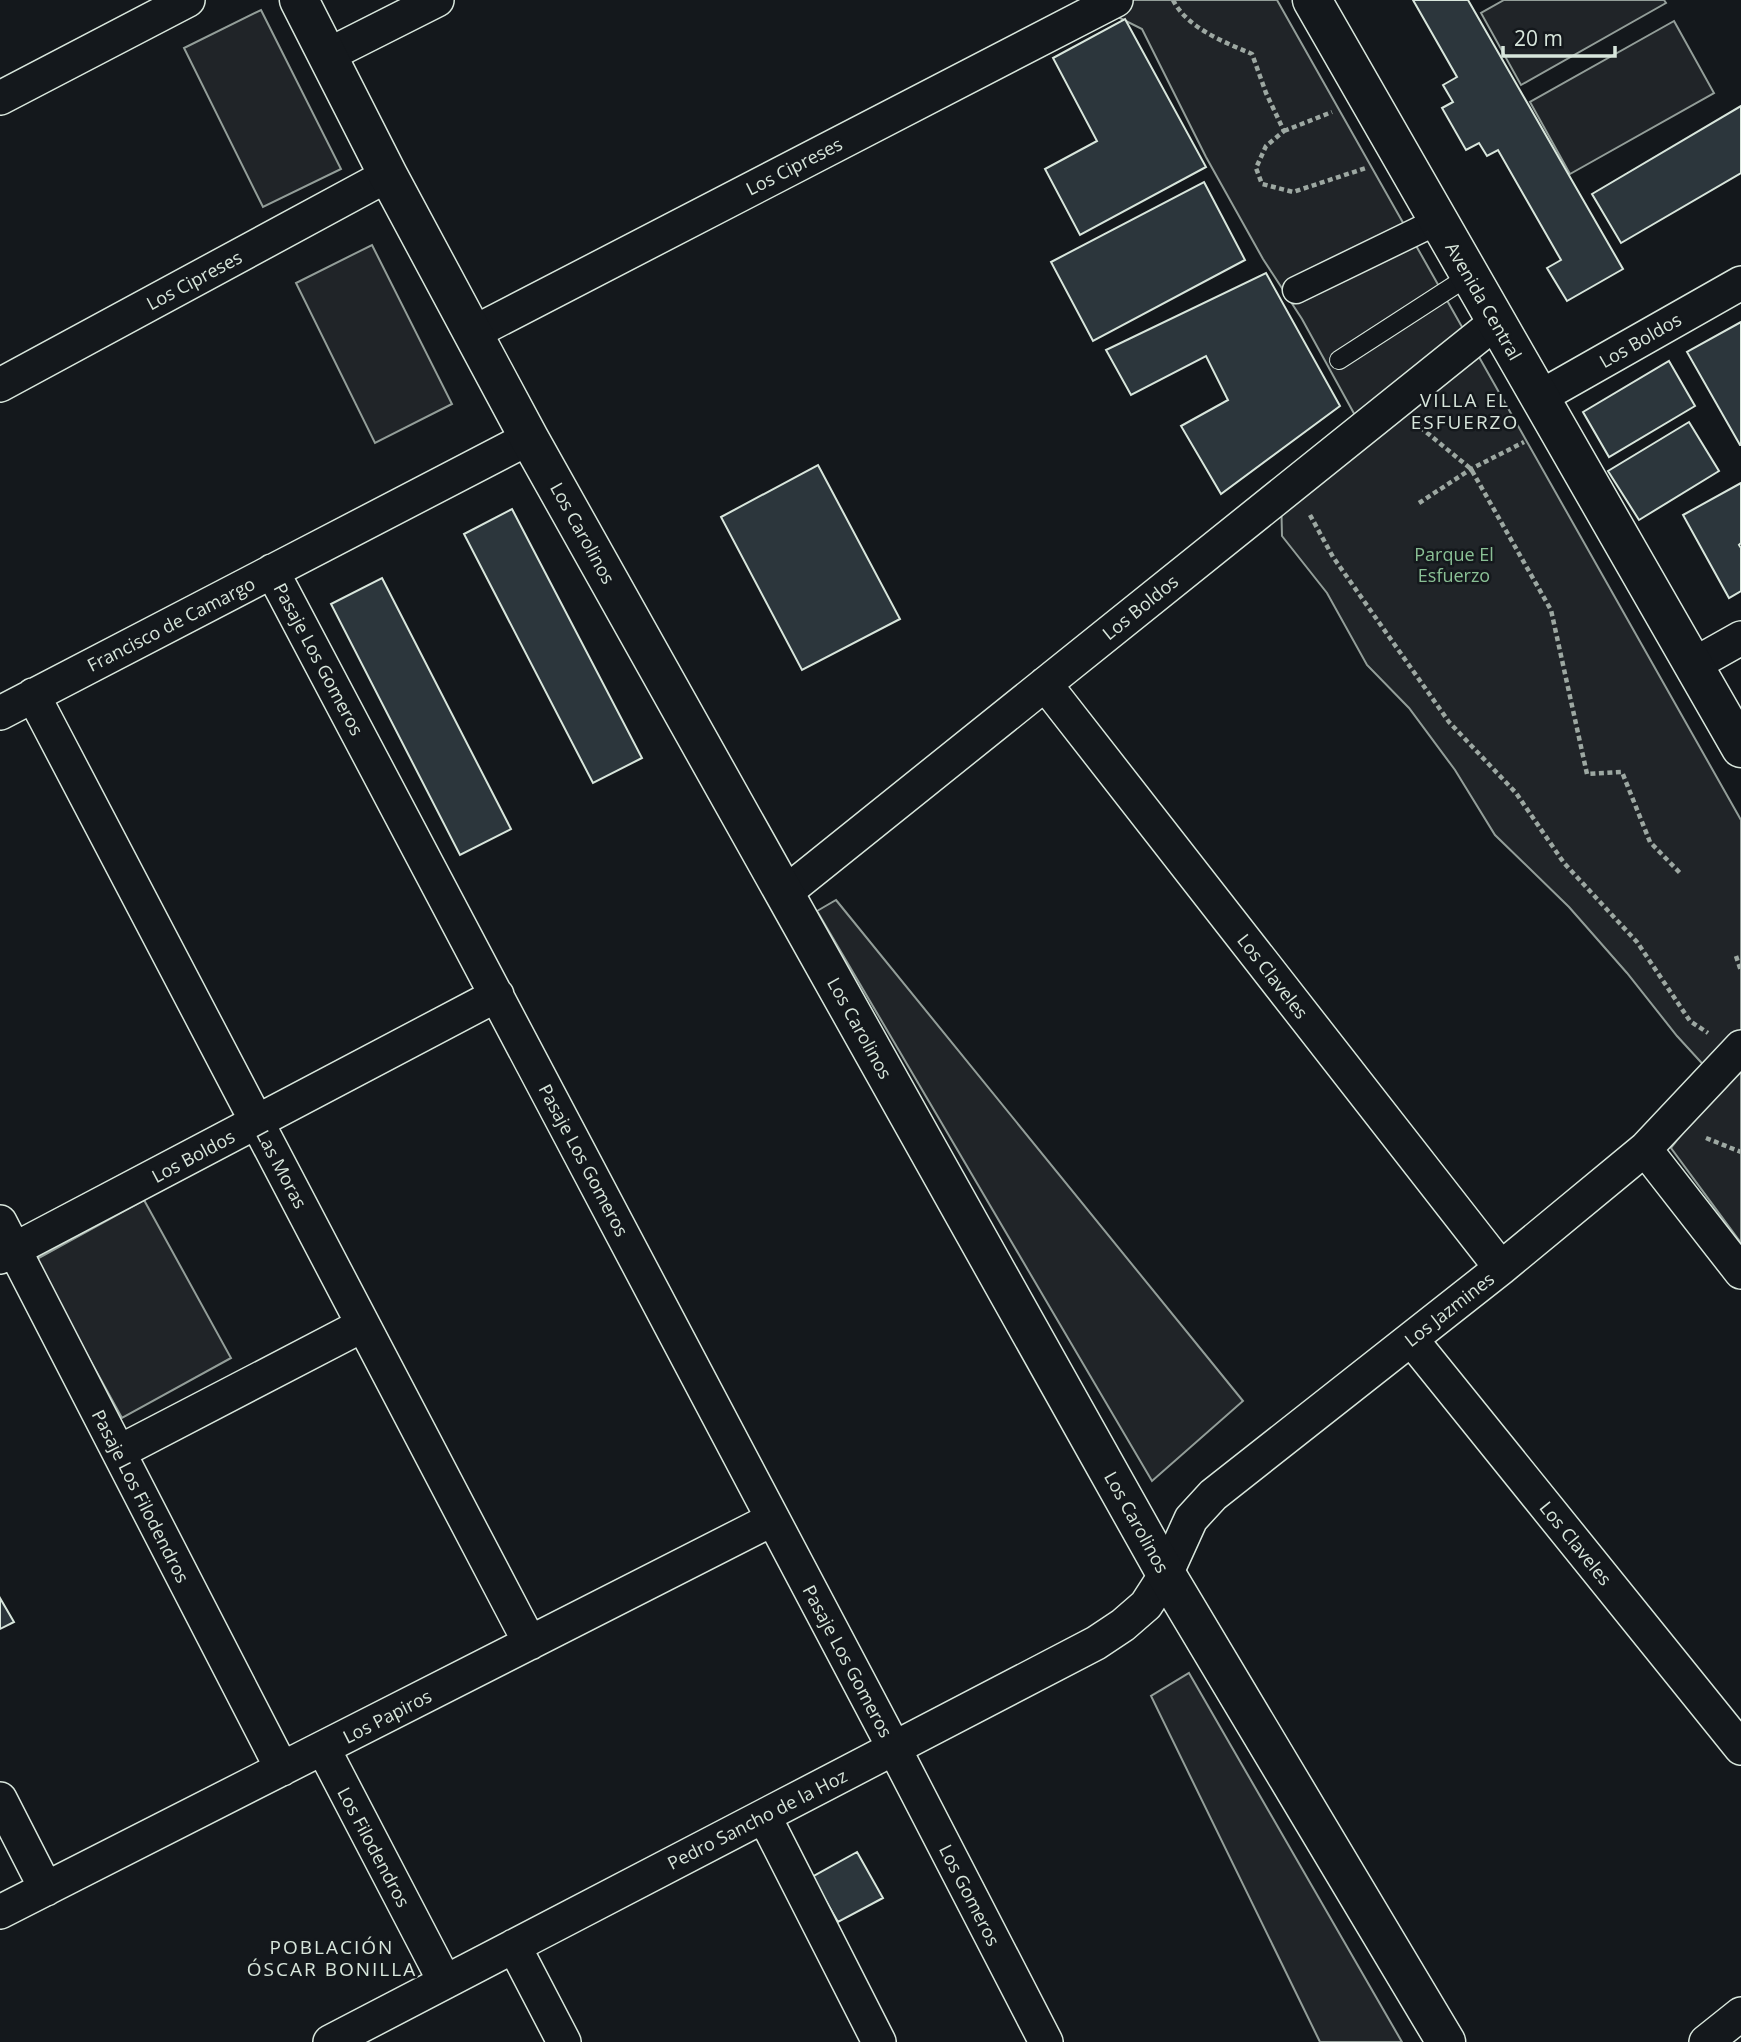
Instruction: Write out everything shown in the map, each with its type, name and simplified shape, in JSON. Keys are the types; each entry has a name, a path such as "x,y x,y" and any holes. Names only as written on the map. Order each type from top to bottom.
{"street":[{"path":"0,98 188,0"},
{"name":"Los Carolinos","path":"299,0 388,175 530,438 1166,1574 1446,2042"},
{"path":"328,55 437,0"},
{"name":"Los Cipreses","path":"473,332 1116,0"},
{"name":"Avenida Central","path":"1312,0 1741,748"},
{"name":"Los Cipreses","path":"0,385 388,175"},
{"path":"1296,290 1438,221"},
{"name":"Los Boldos","path":"1548,411 1741,283"},
{"name":"Los Boldos","path":"785,893 1496,322"},
{"name":"Francisco de Camargo","path":"0,713 530,438"},
{"name":"Pasaje Los Gomeros","path":"272,571 894,1748"},
{"path":"1693,665 1741,638"},
{"name":"Los Claveles","path":"1045,684 1501,1268"},
{"name":"Las Moras","path":"33,695 530,1643"},
{"name":"Los Boldos","path":"5,1243 257,1122 497,995"},
{"name":"Los Jazmines","path":"1166,1574 1191,1519 1213,1495 1501,1268 1645,1149 1739,1050"},
{"path":"1645,1149 1741,1272"},
{"name":"Pasaje Los Filodendros","path":"5,1243 119,1452 282,1769"},
{"path":"119,1452 363,1325"},
{"name":"Los Claveles","path":"1411,1339 1741,1748"},
{"name":"Los Papiros","path":"0,1912 773,1519"},
{"name":"Pedro Sancho de la Hoz","path":"330,2042 1096,1643 1146,1605 1166,1574"},
{"name":"Los Filodendros","path":"323,1748 444,1982"},
{"name":"Los Gomeros","path":"894,1748 1046,2042"},
{"path":"0,1799 46,1889"},
{"path":"764,1816 880,2042"},
{"path":"514,1946 564,2042"},
{"path":"1706,2042 1741,2014"}],"lane":[{"path":"1339,360 1469,275"}],"path":[{"path":"1173,0 1179,12 1218,39 1252,54 1284,131"},
{"path":"1367,97 1284,131 1266,146 1256,168 1262,184 1293,192 1365,169 1399,154"},
{"path":"1392,404 1471,469 1551,610 1587,774 1622,772 1650,842 1680,873"},
{"path":"1419,503 1471,469 1548,411"},
{"path":"1294,484 1333,557 1449,722 1516,793 1564,863 1637,942 1690,1021 1739,1050"},
{"path":"1736,956 1741,971"}],"green space":[{"name":"Parque El Esfuerzo","path":"1096,0 1277,0 1741,820 1741,1243 1671,1148 1721,1084 1677,1036 1627,973 1569,907 1495,835 1455,770 1409,708 1367,665 1327,593 1282,536 1281,494 1362,428 1302,319 1263,259 1206,157 1142,29 1100,8"},
{"path":"1504,0 1664,0 1666,3 1521,85 1481,13"},
{"path":"261,10 341,169 263,207 184,48"},
{"path":"1674,21 1714,93 1570,174 1530,102"},
{"path":"372,245 452,404 375,443 296,283"},
{"path":"836,900 1243,1401 1152,1481 817,911"},
{"path":"144,1200 231,1358 122,1418 35,1260"},
{"path":"1189,1673 1402,2042 1320,2042 1151,1696"}],"building":[{"path":"1413,0 1468,0 1623,269 1567,301 1547,268 1561,260 1498,150 1487,156 1479,143 1466,150 1442,108 1453,102 1443,85 1457,77"},
{"path":"1125,19 1206,167 1080,235 1045,169 1097,141 1053,58"},
{"path":"1741,106 1741,173 1621,243 1592,194"},
{"path":"1204,182 1245,260 1093,341 1051,262"},
{"path":"1266,273 1340,406 1221,494 1181,426 1228,400 1206,356 1131,395 1106,350"},
{"path":"1741,322 1741,445 1740,445 1687,352"},
{"path":"1669,361 1695,406 1609,457 1583,412"},
{"path":"1689,422 1719,471 1639,520 1608,471"},
{"path":"818,465 900,619 802,670 721,517"},
{"path":"1741,483 1741,591 1729,598 1683,515"},
{"path":"512,509 642,758 593,783 464,534"},
{"path":"382,578 511,829 460,855 331,604"},
{"path":"0,1598 14,1622 0,1629"},
{"path":"857,1852 883,1898 838,1922 812,1877"}],"district":[{"name":"VILLA EL ESFUERZO","path":"1465,411"},
{"name":"POBLACIÓN ÓSCAR BONILLA","path":"332,1958"}]}
